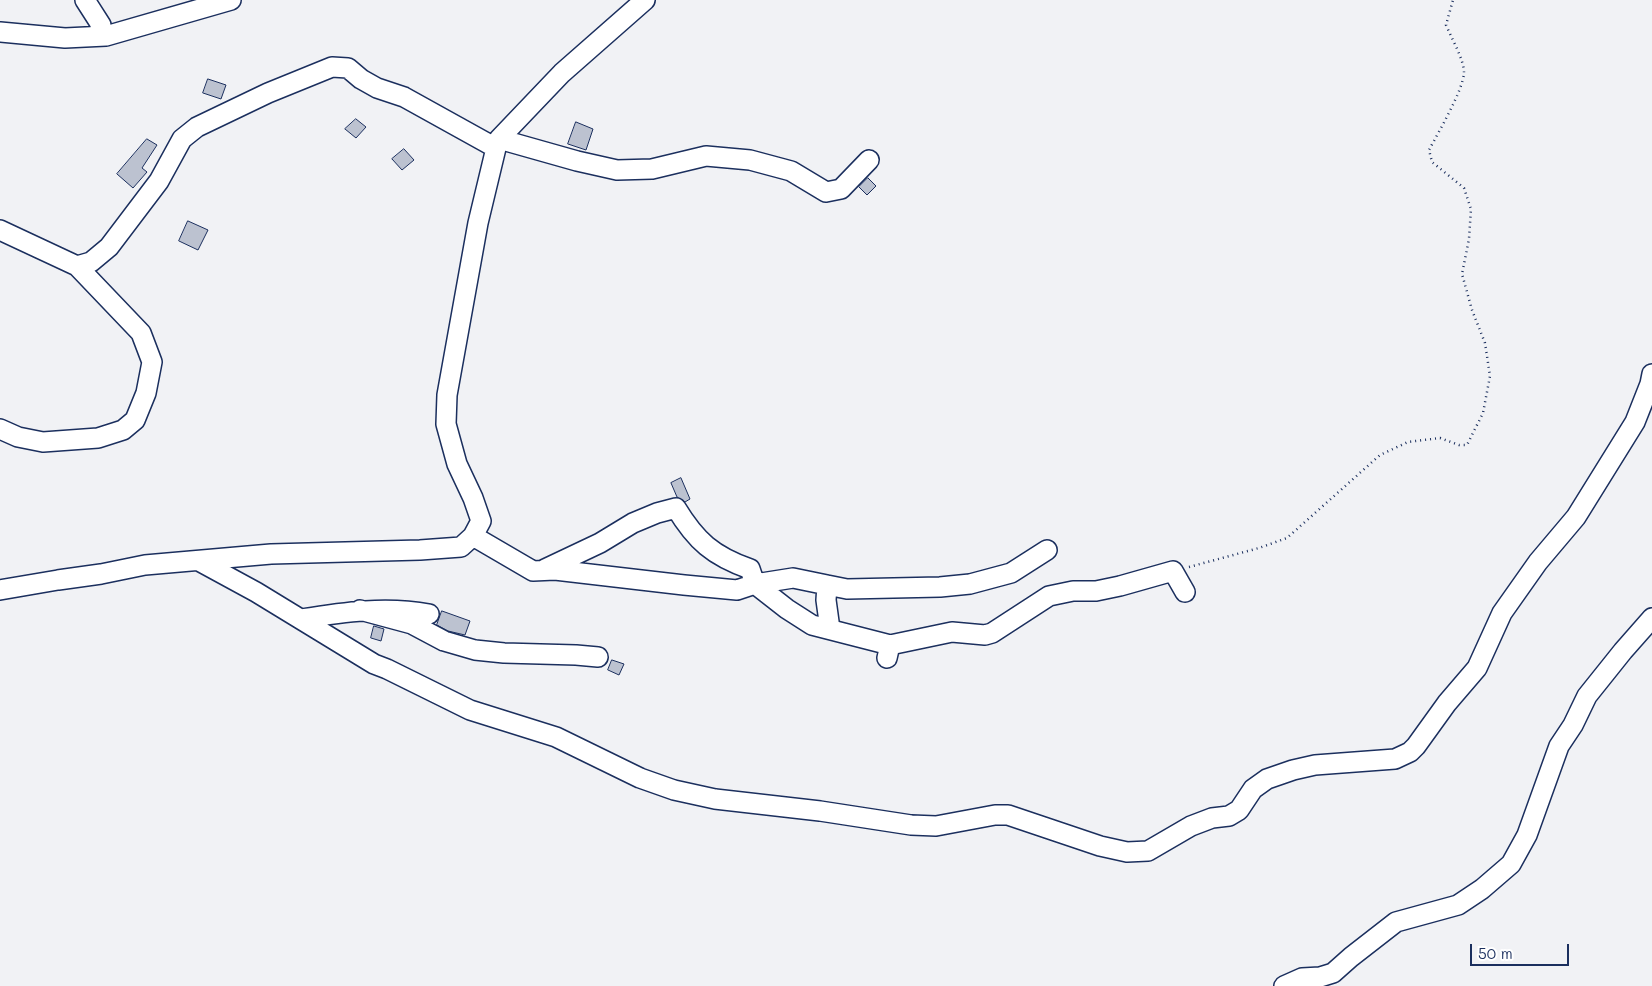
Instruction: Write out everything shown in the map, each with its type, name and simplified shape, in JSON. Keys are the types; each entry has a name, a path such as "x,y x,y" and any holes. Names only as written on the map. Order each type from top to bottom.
{"street":[{"path":"85,0 100,25 98,36"},
{"path":"0,32 65,38 106,36 231,0"},
{"path":"0,590 145,565 306,552 420,550 461,547 473,536 481,521 457,464 446,424 447,394 478,223 498,144 562,73 645,0"},
{"path":"77,266 91,262 109,247 158,180 182,139 197,127 268,92 332,67 348,68 369,84 404,97 498,144 617,170 652,168 706,156 750,160 791,170 826,192 842,189 870,160"},
{"path":"0,230 77,266 141,333 152,362 146,393 135,420 123,430 98,438 43,442 18,437 0,429"},
{"path":"199,561 256,592 374,664 470,710 556,737 640,778 674,790 715,799 820,811 911,826 936,826 996,815 1008,815 1100,846 1127,852 1148,852 1192,826 1212,818 1229,816 1238,810 1253,789 1266,779 1292,770 1308,767 1395,759 1410,752 1447,703 1477,668 1502,613 1538,562 1576,517 1635,422 1652,374"},
{"path":"542,571 600,543 633,523 657,513 676,508 690,530 708,548 735,564 750,569 755,584 787,609 812,625 830,629 889,651 952,632 985,635 992,633 1049,596 1073,591 1104,590 1173,571 1185,592"},
{"path":"473,536 533,571 555,570 737,590 755,584 794,578 847,589 940,587 970,584 1011,573 1047,550"},
{"path":"827,585 826,600 830,629"},
{"path":"301,619 360,610 409,610 430,614"},
{"path":"360,610 412,624 444,641 475,650 504,653 576,654 598,657"},
{"path":"1284,986 1302,978 1320,977 1333,973 1396,922 1458,905 1482,889 1512,864 1527,835 1560,746 1587,696 1652,618"}],"path":[{"path":"1173,571 1259,548 1287,538 1380,455 1408,442 1440,438 1459,445 1467,445 1483,413 1490,376 1485,343 1472,310 1462,274 1471,209 1464,188 1432,162 1429,150 1457,96 1464,72 1458,52 1446,25 1453,0"}],"building":[{"path":"208,79 226,85 221,99 203,93"},
{"path":"356,119 366,127 356,138 345,129"},
{"path":"576,122 593,129 586,150 568,144"},
{"path":"147,139 157,145 142,168 147,172 133,188 117,174"},
{"path":"404,149 414,160 402,170 392,159"},
{"path":"868,178 876,186 867,195 859,187"},
{"path":"188,221 208,230 198,250 179,241"},
{"path":"681,478 690,499 685,502 677,497 671,483"},
{"path":"442,611 470,621 465,635 448,631 437,625"},
{"path":"374,626 384,629 381,641 371,638"},
{"path":"612,660 624,664 619,675 608,670"}]}
